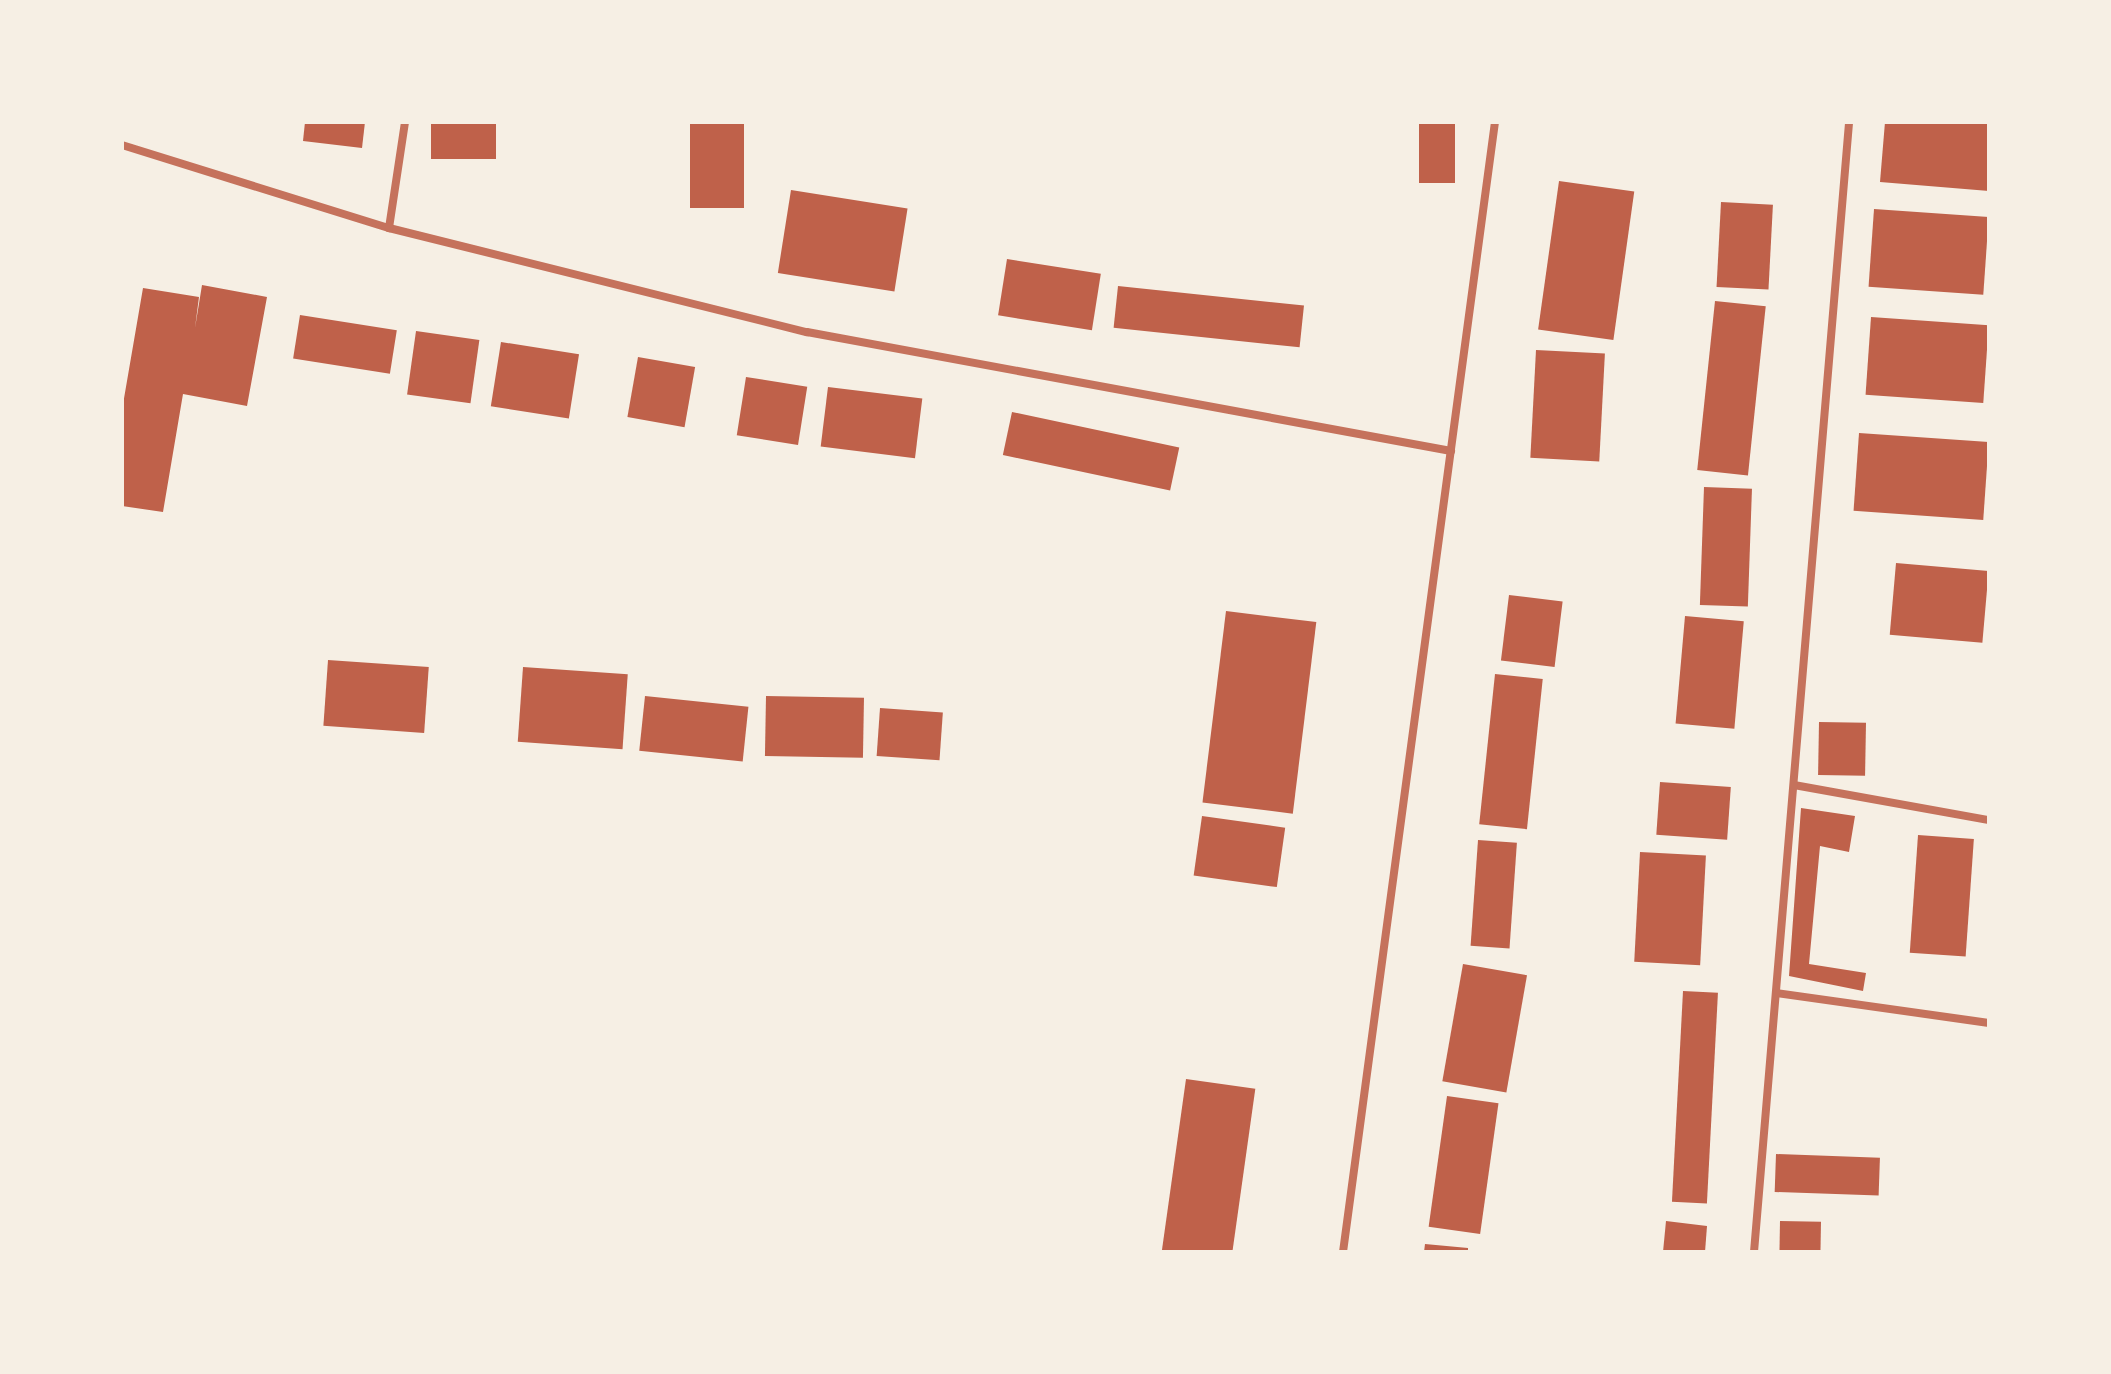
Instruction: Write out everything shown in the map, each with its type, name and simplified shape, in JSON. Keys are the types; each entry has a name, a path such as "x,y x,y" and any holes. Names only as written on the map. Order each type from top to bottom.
{"street":[{"path":"389,228 405,122"},
{"path":"1343,1252 1495,122"},
{"path":"1754,1252 1849,122"},
{"path":"122,145 389,228 807,332 1451,451"},
{"path":"1794,785 1989,820"},
{"path":"1776,993 1989,1023"}],"building":[{"path":"305,122 365,122 362,148 303,141"},
{"path":"431,122 496,122 496,159 431,159"},
{"path":"690,122 744,122 744,208 690,208"},
{"path":"1419,122 1455,122 1455,183 1419,183"},
{"path":"1885,122 1989,122 1989,191 1880,182"},
{"path":"1559,181 1634,192 1613,340 1538,330"},
{"path":"791,190 908,208 894,291 778,273"},
{"path":"1721,202 1773,205 1768,290 1717,287"},
{"path":"1874,209 1989,217 1983,295 1869,287"},
{"path":"1007,259 1101,274 1092,330 998,315"},
{"path":"202,285 267,297 247,406 183,394 163,512 122,506 122,410 143,288 199,297 195,328"},
{"path":"1118,286 1304,306 1300,347 1114,328"},
{"path":"1715,301 1766,306 1748,475 1697,470"},
{"path":"300,315 397,330 390,374 293,358"},
{"path":"1871,317 1989,325 1983,403 1866,395"},
{"path":"416,331 479,340 470,403 407,394"},
{"path":"501,342 579,354 569,419 491,406"},
{"path":"1536,350 1605,354 1599,461 1530,458"},
{"path":"638,357 695,367 685,427 627,417"},
{"path":"746,377 807,387 798,445 737,435"},
{"path":"828,387 922,399 915,458 821,447"},
{"path":"1012,412 1179,448 1170,491 1003,455"},
{"path":"1859,433 1989,442 1983,520 1854,511"},
{"path":"1704,487 1752,489 1748,607 1700,605"},
{"path":"1896,563 1989,571 1982,643 1890,635"},
{"path":"1509,595 1563,602 1555,667 1501,661"},
{"path":"1226,611 1316,622 1293,814 1202,803"},
{"path":"1685,616 1744,621 1734,729 1676,724"},
{"path":"328,660 429,667 424,733 323,726"},
{"path":"523,667 628,674 623,749 518,742"},
{"path":"1495,674 1543,679 1527,829 1479,824"},
{"path":"645,696 748,707 743,762 639,751"},
{"path":"766,696 864,698 863,758 765,756"},
{"path":"880,708 943,712 939,760 877,756"},
{"path":"1819,722 1866,723 1865,776 1818,775"},
{"path":"1660,782 1731,787 1727,840 1656,835"},
{"path":"1801,808 1855,816 1849,852 1820,846 1809,964 1866,973 1863,991 1789,976"},
{"path":"1202,816 1285,828 1277,887 1194,875"},
{"path":"1918,835 1974,839 1966,957 1910,953"},
{"path":"1478,840 1517,843 1510,948 1471,946"},
{"path":"1640,852 1706,855 1700,965 1634,962"},
{"path":"1463,964 1527,975 1506,1092 1442,1081"},
{"path":"1683,991 1718,993 1707,1204 1672,1202"},
{"path":"1186,1079 1255,1089 1232,1252 1162,1252"},
{"path":"1447,1096 1498,1103 1480,1234 1429,1227"},
{"path":"1776,1154 1880,1158 1879,1196 1775,1192"},
{"path":"1666,1221 1707,1226 1705,1252 1663,1252"},
{"path":"1780,1221 1821,1222 1820,1252 1779,1252"},
{"path":"1425,1244 1468,1248 1468,1252 1424,1252"}]}
